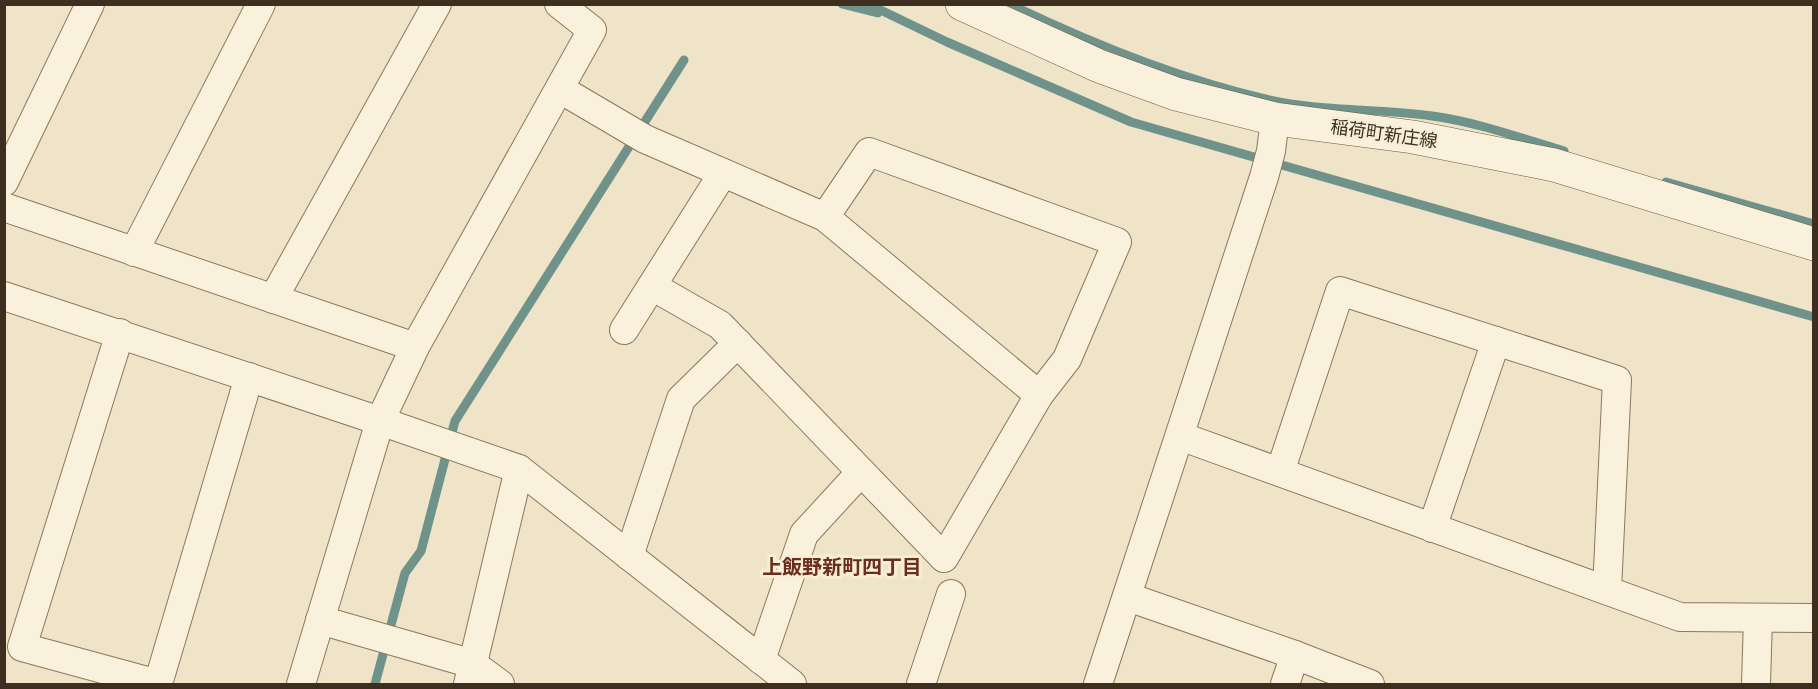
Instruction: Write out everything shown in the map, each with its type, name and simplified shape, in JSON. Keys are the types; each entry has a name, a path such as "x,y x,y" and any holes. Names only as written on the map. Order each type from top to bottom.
{"main road":[{"name":"稲荷町新庄線","path":"962,4 1099,66 1176,94 1270,149 1413,136 1554,165 1814,243"}],"street":[{"path":"4,182 90,4"},
{"path":"134,252 261,4"},
{"path":"273,299 437,4"},
{"path":"301,684 380,420 415,347 592,30 560,4"},
{"path":"560,89 645,139 825,217 1039,395"},
{"path":"1098,684 1180,436 1270,149"},
{"path":"652,286 720,325 944,558 1039,395 1067,359 1117,242 869,152 825,217"},
{"path":"624,330 723,173"},
{"path":"4,207 415,347"},
{"path":"1280,472 1340,291 1617,380 1607,590"},
{"path":"4,296 380,420 519,469 792,684"},
{"path":"120,333 13,645 158,684 249,377"},
{"path":"1432,528 1496,341"},
{"path":"628,556 681,399 738,344"},
{"path":"1180,436 1680,617 1814,618"},
{"path":"471,674 519,469"},
{"path":"761,660 804,534 861,472"},
{"path":"921,684 951,594"},
{"path":"1128,597 1295,655 1370,684"},
{"path":"1756,684 1758,618"},
{"path":"320,620 500,684"},
{"path":"1285,684 1295,655"}],"waterway":[{"path":"842,4 878,13"},
{"path":"868,4 947,42 1131,122 1814,317"},
{"path":"1009,4 1136,59 1235,91 1289,104 1449,119 1564,151"},
{"path":"375,684 405,573 421,551 455,421 684,60"},
{"path":"1666,182 1814,224"}],"district":[{"name":"上飯野新町四丁目","path":"842,567"}]}
